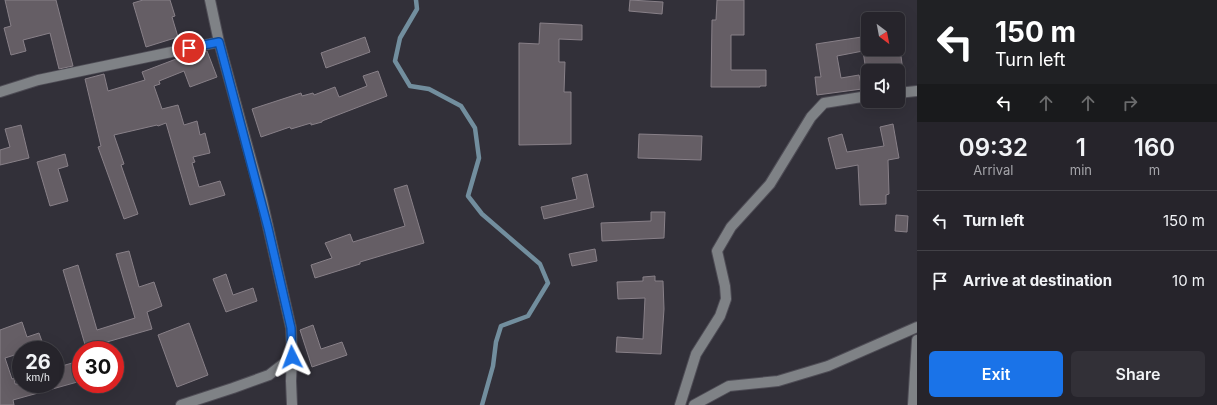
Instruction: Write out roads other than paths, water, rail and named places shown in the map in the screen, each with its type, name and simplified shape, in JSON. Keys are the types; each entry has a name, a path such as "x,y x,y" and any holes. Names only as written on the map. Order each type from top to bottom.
{"street":[{"path":"210,0 219,42 264,207 291,328 292,405"},
{"path":"0,92 38,80 219,42"},
{"path":"905,92 917,91"},
{"path":"680,405 696,354 720,316 726,299 725,286 717,251 731,227 770,184 811,117 824,103 861,97"},
{"path":"694,405 729,386 778,381 828,366 917,327"},
{"path":"913,405 917,340"},
{"path":"181,405 269,375 292,357"}],"waterway":[{"path":"416,0 417,9 400,38 395,61 410,86 429,89 461,106 475,128 479,158 468,196 482,214 540,264 548,283 528,316 501,326 496,342 493,366 482,405"}]}
